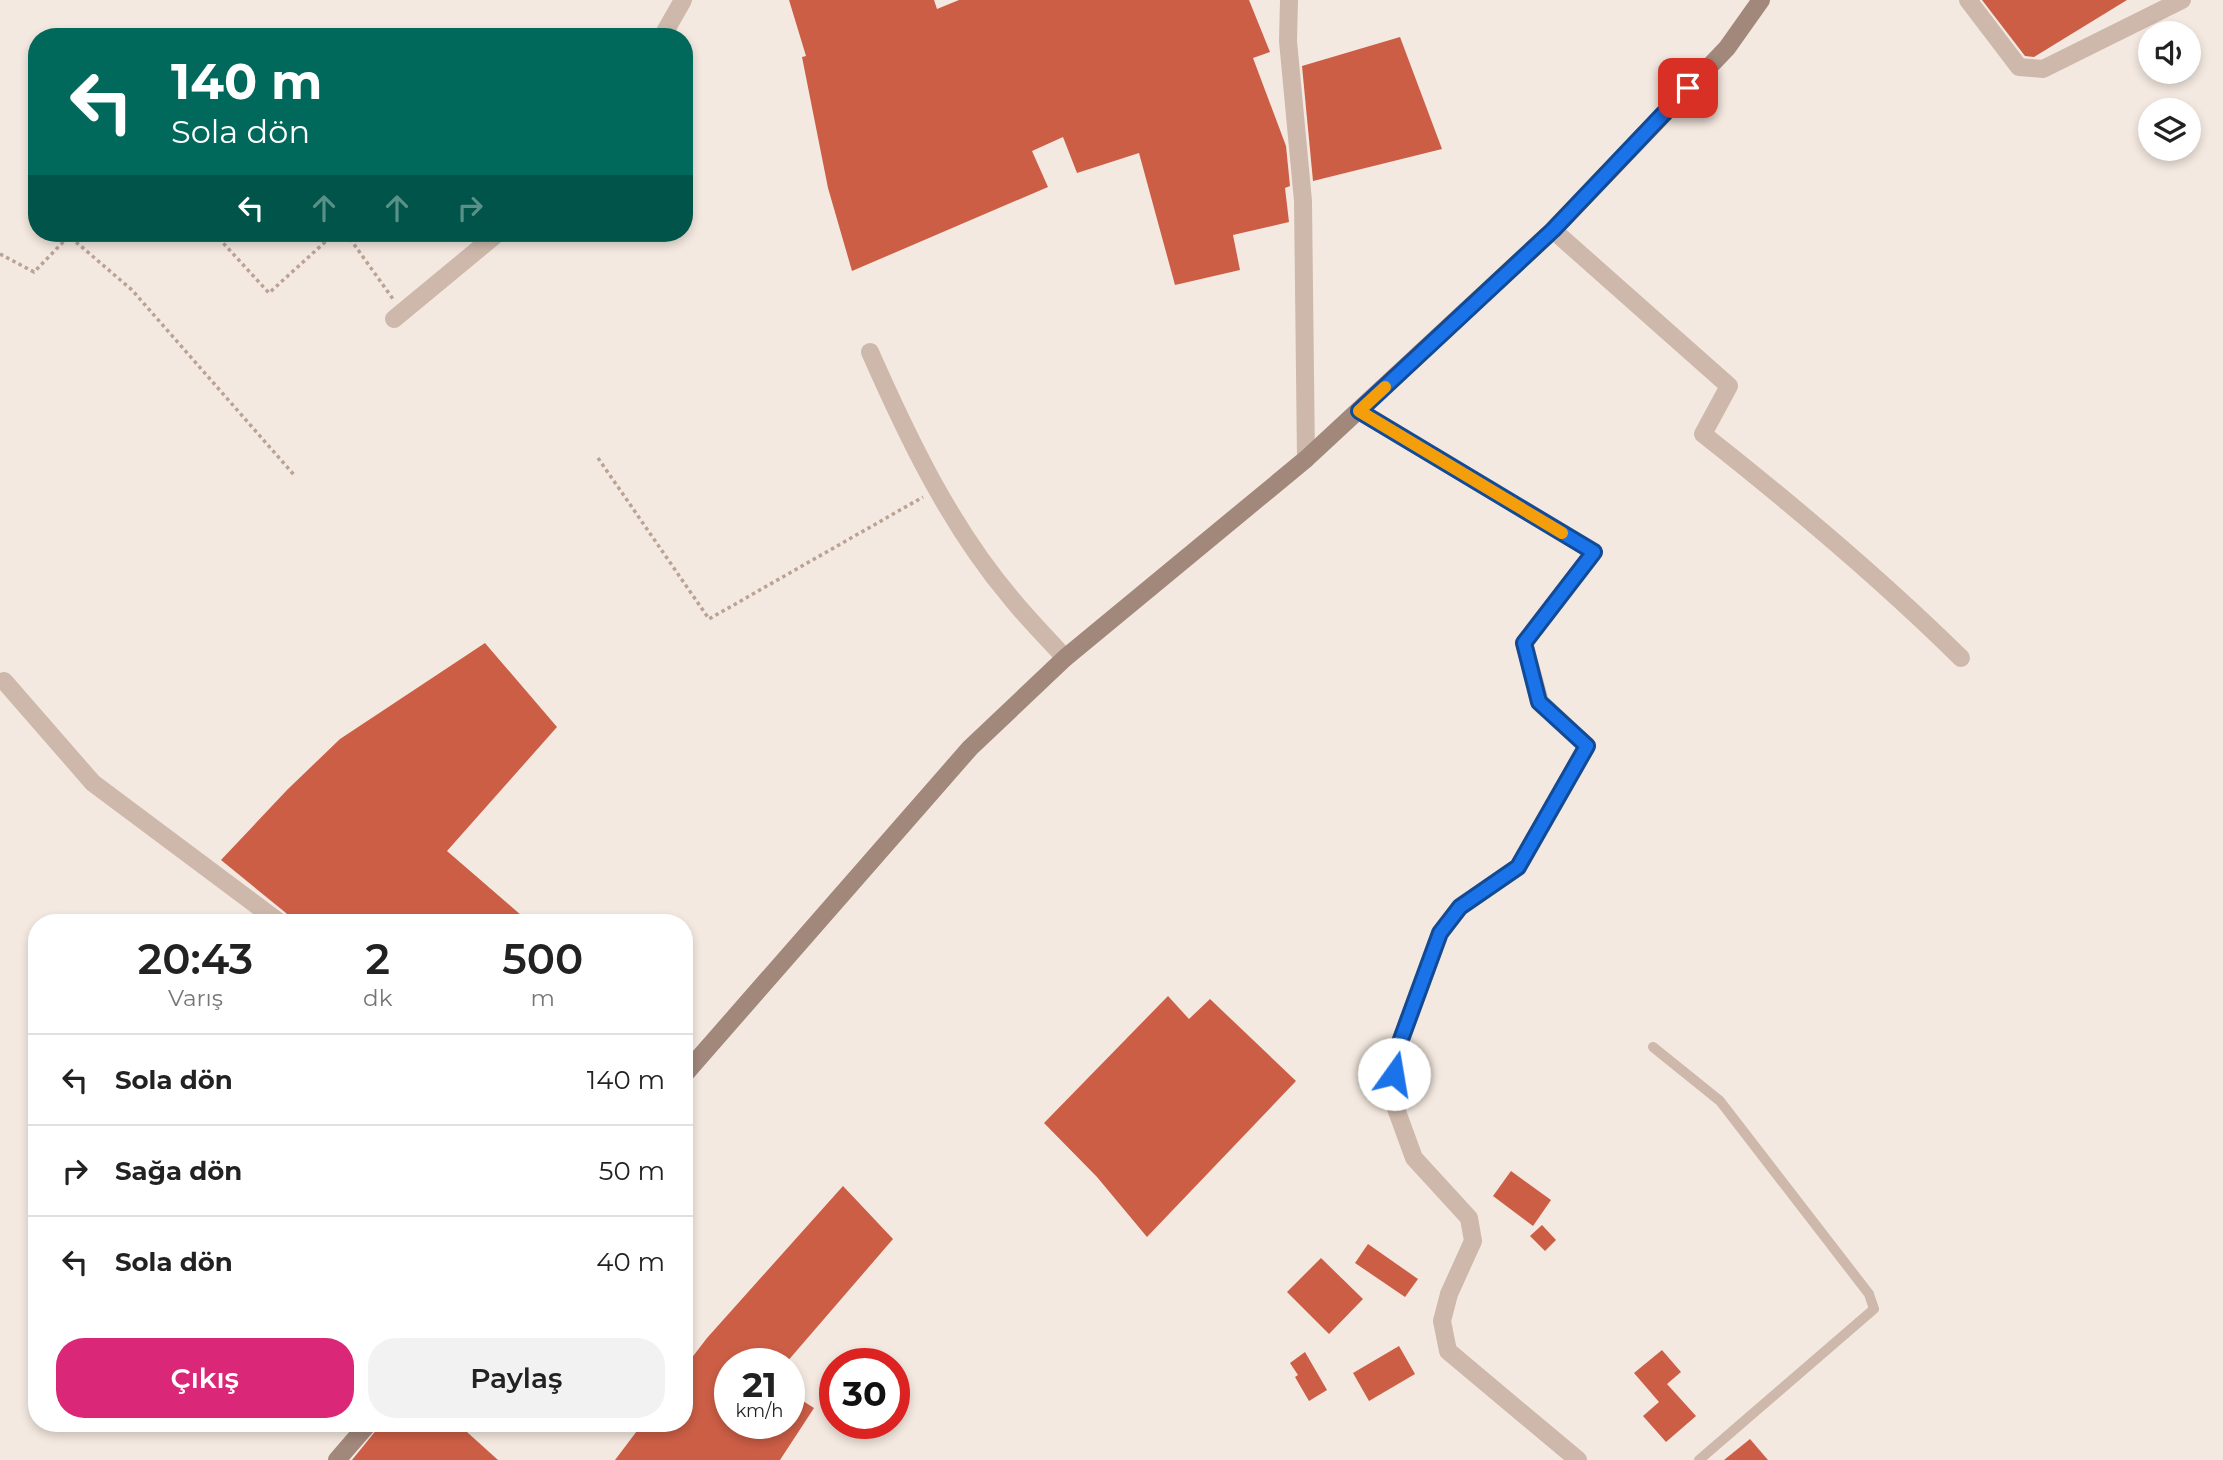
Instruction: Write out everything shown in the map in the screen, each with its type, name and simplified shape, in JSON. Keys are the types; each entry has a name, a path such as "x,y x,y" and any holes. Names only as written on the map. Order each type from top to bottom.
{"street":[{"path":"667,28 683,0"},
{"path":"1289,0 1288,41 1303,201 1306,458"},
{"path":"693,1065 970,747 1065,658 1359,411 1553,230 1727,48 1761,0"},
{"path":"1968,0 2019,67 2043,69 2182,0"},
{"path":"1553,230 1728,386 1703,434 1767,484 1891,589 1961,658"},
{"path":"399,316 487,242"},
{"path":"870,352 902,424 964,534 1009,597 1065,658"},
{"path":"1359,411 1594,552 1524,643 1539,702 1587,746 1518,867 1460,907 1440,933 1396,1053 1391,1094 1414,1158 1469,1218 1473,1241 1448,1294 1442,1321 1448,1351 1578,1460"},
{"path":"4,681 93,783 268,914"},
{"path":"337,1460 361,1432"}],"lane":[{"path":"1653,1047 1720,1101 1869,1294 1874,1309 1699,1460"}],"path":[{"path":"0,254 34,272 63,242"},
{"path":"76,242 132,290 295,476"},
{"path":"222,242 270,293 325,242"},
{"path":"351,242 399,316"},
{"path":"598,457 709,619 937,489"}],"building":[{"path":"789,0 934,0 937,9 959,0 1249,0 1270,52 1253,58 1286,146 1290,186 1285,188 1289,222 1233,235 1240,270 1175,285 1139,153 1077,173 1063,137 1032,151 1048,187 852,271 828,188 802,57 806,56"},
{"path":"1982,0 2127,0 2034,57 2025,56"},
{"path":"1400,37 1442,149 1313,181 1302,66"},
{"path":"485,643 557,727 447,851 520,914 287,914 221,860 340,739"},
{"path":"1168,996 1189,1019 1210,999 1296,1081 1147,1237 1097,1177 1044,1123"},
{"path":"1511,1171 1551,1200 1533,1226 1493,1196"},
{"path":"843,1186 893,1239 799,1348 714,1348 714,1439 794,1439 780,1460 615,1460 636,1432 693,1432 693,1356"},
{"path":"1542,1225 1556,1240 1545,1251 1530,1236"},
{"path":"1368,1244 1418,1279 1405,1297 1355,1263"},
{"path":"1321,1258 1363,1299 1329,1334 1287,1292"},
{"path":"1399,1346 1415,1374 1369,1401 1353,1373"},
{"path":"1662,1350 1681,1372 1667,1384 1696,1416 1666,1442 1643,1416 1659,1402 1634,1373"},
{"path":"1305,1352 1327,1390 1309,1401 1290,1363"},
{"path":"805,1402 814,1408 805,1422"},
{"path":"375,1432 467,1432 498,1460 352,1460"},
{"path":"1750,1439 1768,1460 1724,1460"}],"slow traffic":[{"path":"1385,387 1359,411 1562,533"}],"route":[{"path":"1394,1074 1396,1053 1440,933 1460,907 1518,867 1587,746 1539,702 1524,643 1594,552 1359,411 1553,230 1688,88"}]}
